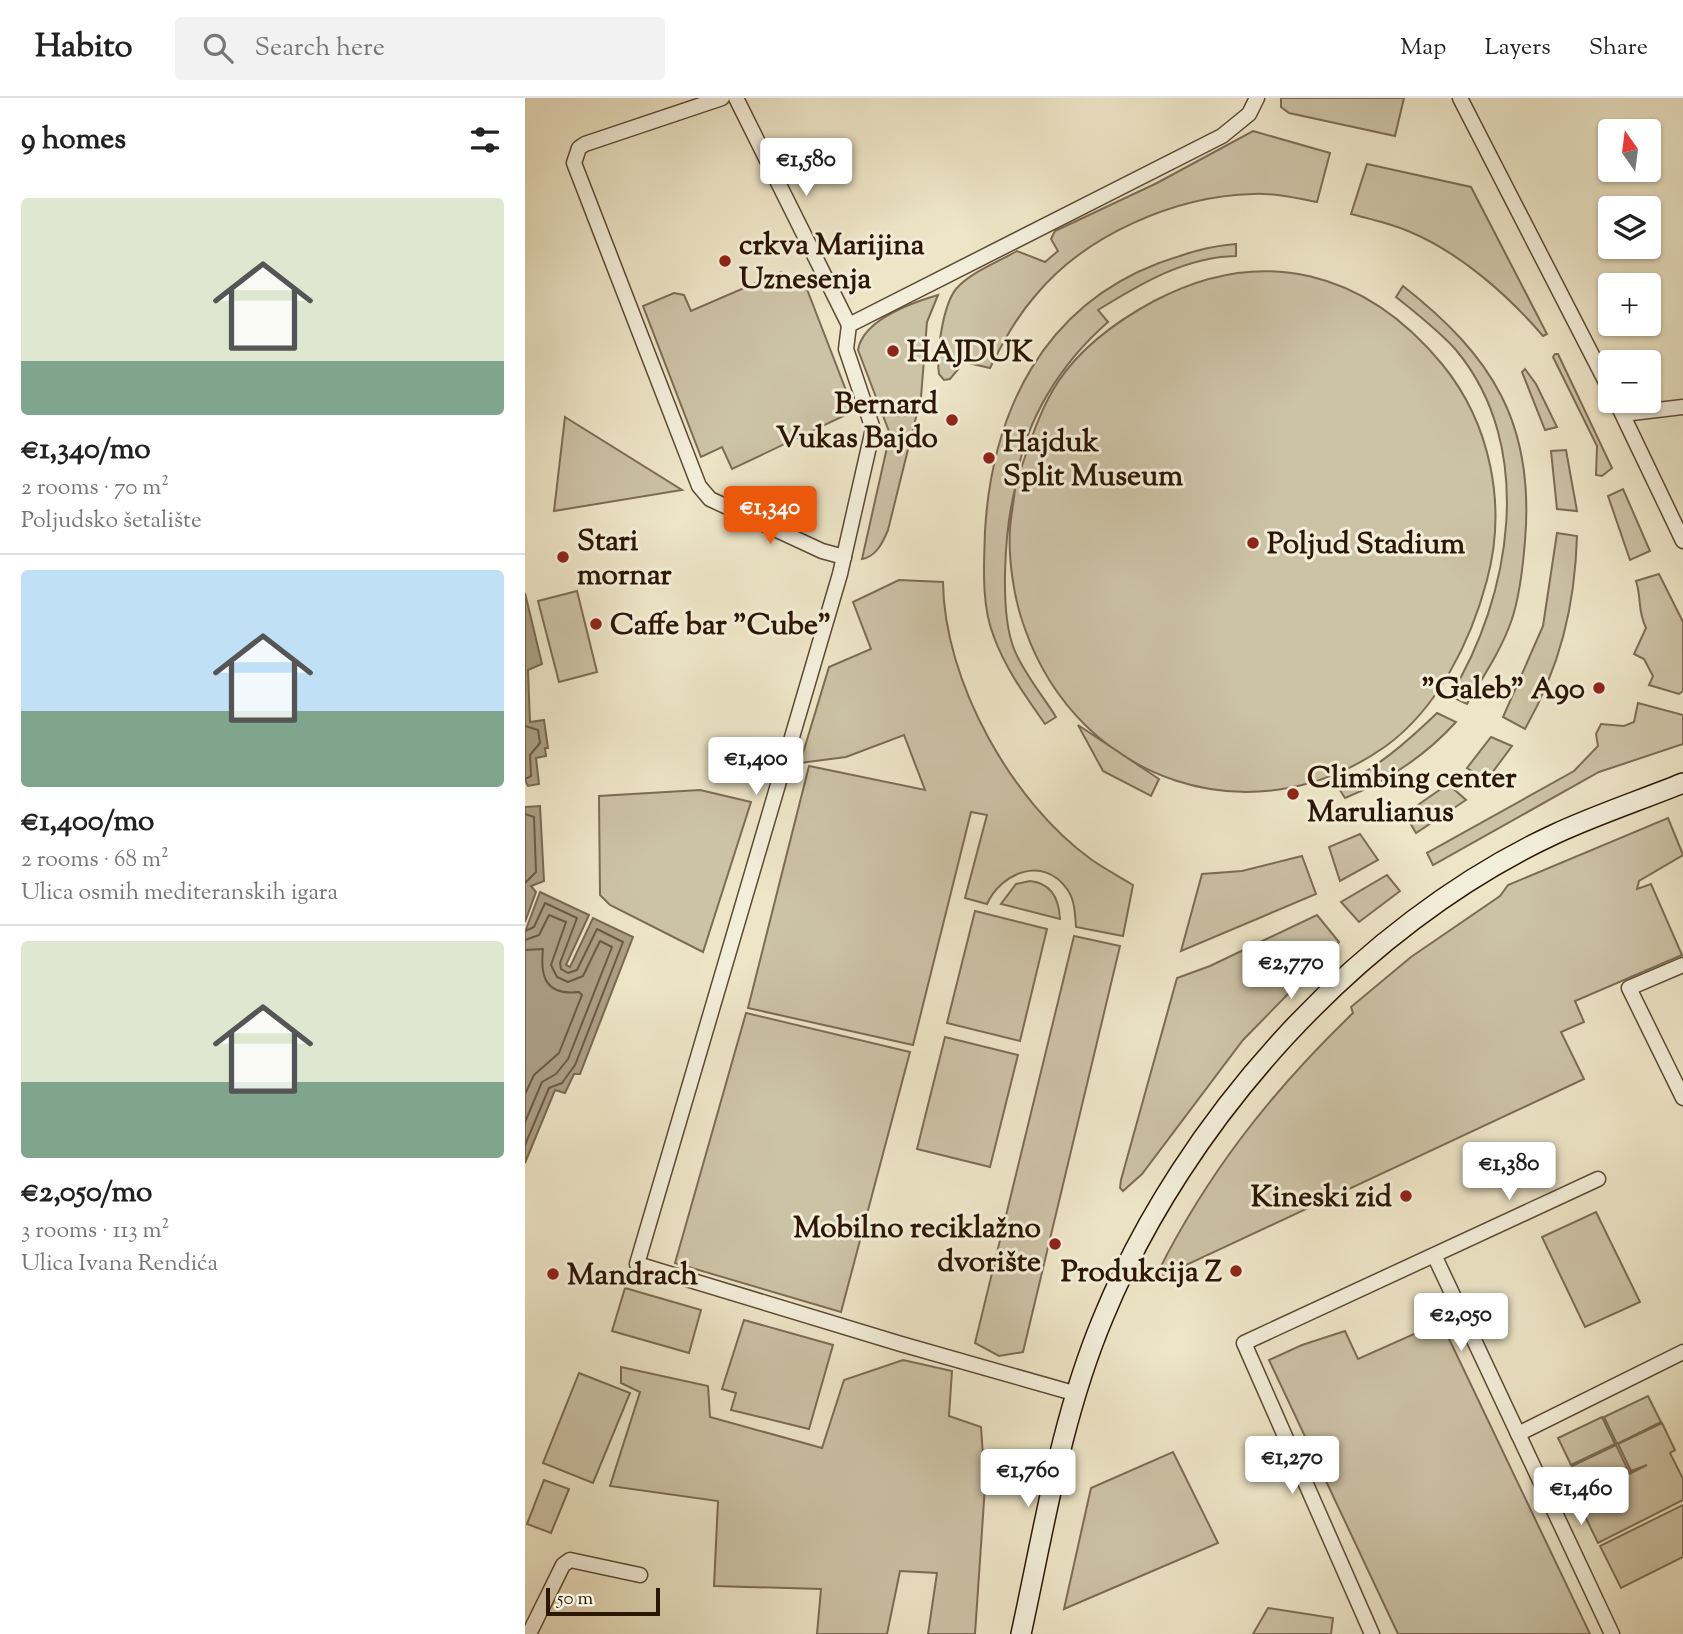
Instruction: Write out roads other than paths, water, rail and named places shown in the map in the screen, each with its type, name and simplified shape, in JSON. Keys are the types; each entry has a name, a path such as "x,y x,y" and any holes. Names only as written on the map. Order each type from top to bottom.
{"main road":[{"path":"1021,1634 1077,1394 1103,1317 1144,1232 1225,1107 1278,1042 1385,942 1483,875 1555,834 1683,783"}],"street":[{"path":"722,98 585,144 579,148 574,163 699,486 711,499 822,551 843,557"},
{"path":"736,98 849,325 846,349 873,429 843,557 637,1264 1077,1394"},
{"path":"849,325 1222,136 1249,114 1257,98"},
{"path":"1459,98 1598,367"},
{"path":"1661,407 1683,407"},
{"path":"1622,413 1683,541"},
{"path":"1683,965 1629,988 1683,1098"},
{"path":"1372,1634 1244,1343 1598,1179"},
{"path":"1435,1256 1612,1634"},
{"path":"1518,1434 1683,1352"},
{"path":"529,1634 563,1565 570,1560 640,1575"}],"water":[{"path":"525,593 542,664 528,670 530,722 544,720 548,748 545,748 546,756 536,758 539,784 528,786 525,780"},
{"path":"540,806 544,881 531,886 536,892 525,922 525,807"},
{"path":"540,892 589,915 566,965 570,967 593,918 633,937 580,1074 574,1074 565,1093 555,1090 525,1163 525,932"}],"place":[{"name":"crkva Marijina Uznesenja","path":"725,261"},
{"name":"HAJDUK","path":"893,351"},
{"name":"Bernard Vukas Bajdo","path":"952,420"},
{"name":"Hajduk Split Museum","path":"989,458"},
{"name":"Poljud Stadium","path":"1253,543"},
{"name":"Stari mornar","path":"563,557"},
{"name":"Caffe bar \"Cube\"","path":"596,624"},
{"name":"\"Galeb\" A90","path":"1599,688"},
{"name":"Climbing center Marulianus","path":"1293,794"},
{"name":"Kineski zid","path":"1406,1196"},
{"name":"Mobilno reciklažno dvorište","path":"1055,1244"},
{"name":"Produkcija Z","path":"1236,1271"},
{"name":"Mandrach","path":"553,1274"}]}
